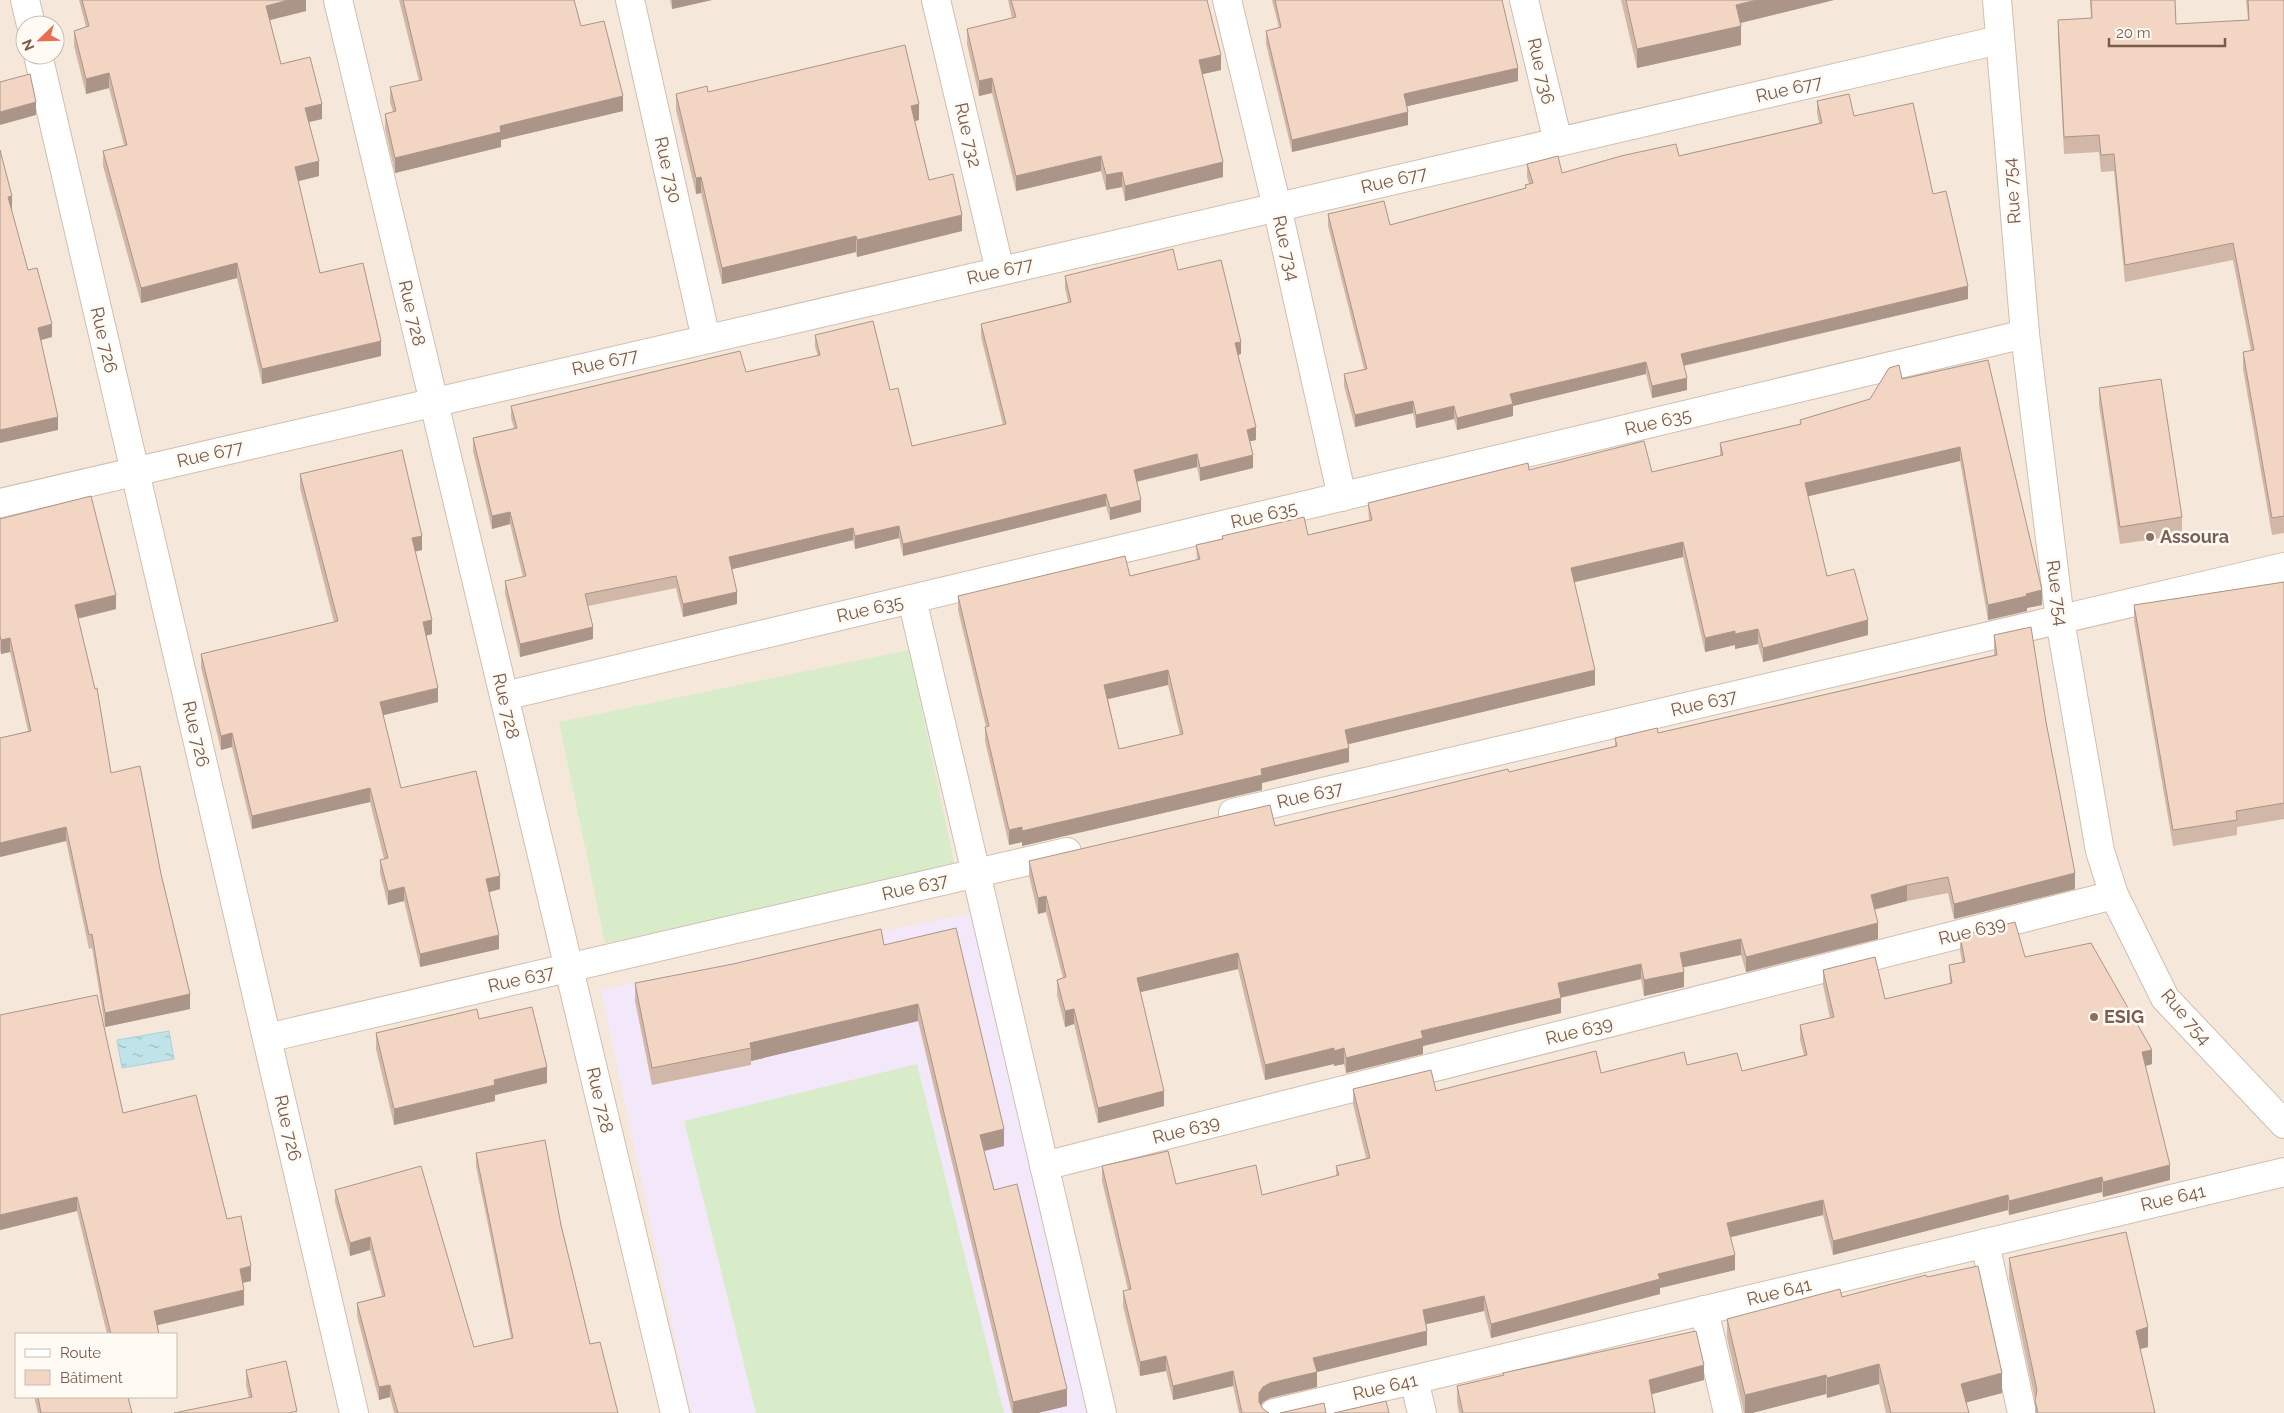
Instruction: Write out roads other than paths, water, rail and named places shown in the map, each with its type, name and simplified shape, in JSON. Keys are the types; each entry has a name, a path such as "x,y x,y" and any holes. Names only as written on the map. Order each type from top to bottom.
{"street":[{"path":"25,0 29,15"},
{"name":"Rue 728","path":"338,0 675,1413"},
{"name":"Rue 730","path":"630,0 706,339"},
{"name":"Rue 732","path":"936,0 1000,271"},
{"name":"Rue 734","path":"1227,0 1277,207 1342,497"},
{"name":"Rue 736","path":"1524,0 1558,142"},
{"name":"Rue 754","path":"1997,0 2025,334 2060,620 2100,851 2114,895 2166,998 2284,1124"},
{"name":"Rue 677","path":"0,503 1999,40"},
{"name":"Rue 726","path":"40,65 354,1413"},
{"name":"Rue 635","path":"504,696 2025,334"},
{"name":"Rue 637","path":"1208,819 2284,567"},
{"path":"912,599 1102,1413"},
{"name":"Rue 637","path":"267,1038 1092,846"},
{"name":"Rue 639","path":"1044,1166 2114,895"},
{"name":"Rue 641","path":"1274,1413 2284,1172"},
{"path":"1985,1242 2022,1413"},
{"path":"1704,1310 1728,1413"},
{"path":"1414,1380 1422,1413"}],"water":[{"path":"169,1031 174,1059 122,1068 117,1040"}],"place":[{"name":"Assoura","path":"2150,537"},
{"name":"ESIG","path":"2094,1017"}]}
